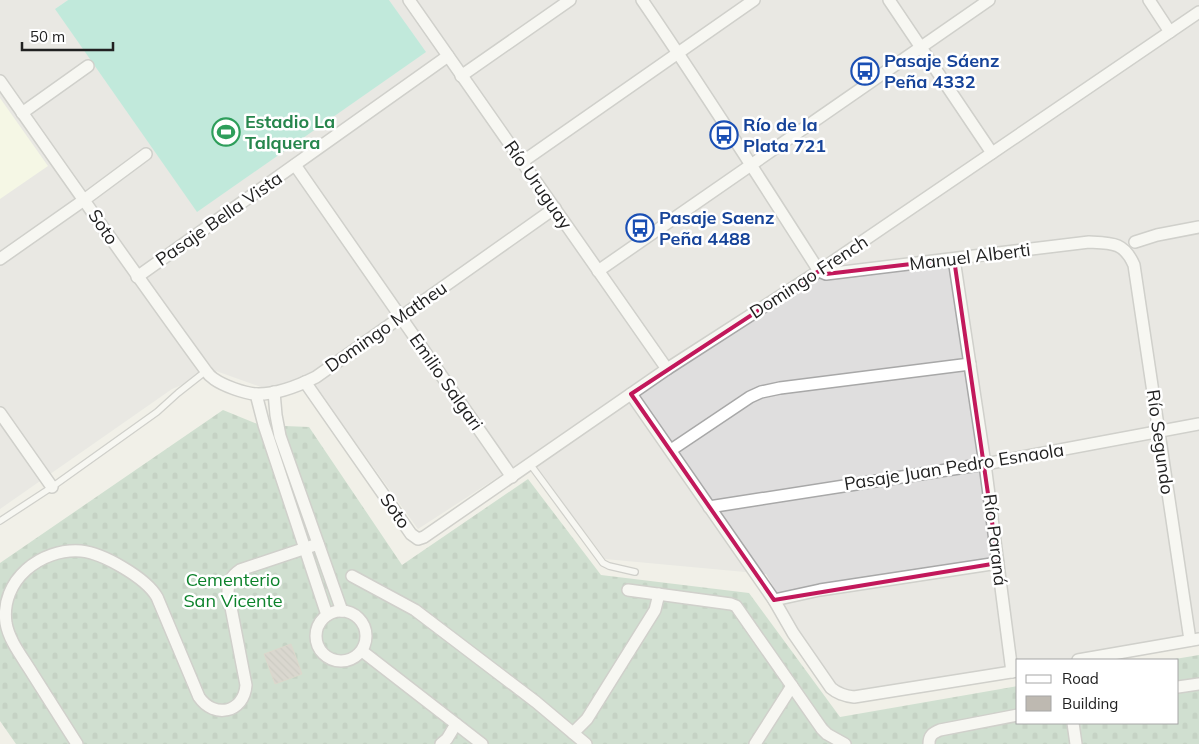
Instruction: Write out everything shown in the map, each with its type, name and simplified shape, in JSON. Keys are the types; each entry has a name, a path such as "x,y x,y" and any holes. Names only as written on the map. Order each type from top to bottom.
{"street":[{"name":"Río Uruguay","path":"409,0 667,369"},
{"path":"461,76 570,0"},
{"path":"642,0 752,165 819,271"},
{"path":"522,162 754,0"},
{"path":"889,0 992,153"},
{"path":"598,271 989,0"},
{"path":"1148,0 1170,32"},
{"name":"Domingo French","path":"418,539 424,538 667,369 819,271 1199,13"},
{"name":"Pasaje Bella Vista","path":"137,277 448,56"},
{"path":"22,112 88,66"},
{"name":"Soto","path":"0,82 137,277 206,371"},
{"path":"0,259 146,154"},
{"name":"Emilio Salgari","path":"295,165 512,476"},
{"name":"Domingo Matheu","path":"206,371 220,382 256,394 274,392 305,382 554,208"},
{"path":"1135,242 1157,235 1199,227"},
{"name":"Manuel Alberti","path":"819,271 826,274 1090,242 1108,243 1122,247"},
{"name":"Río Segundo","path":"1122,247 1134,265 1159,432 1194,640"},
{"name":"Río Paraná","path":"954,259 1015,671"},
{"path":"671,450 750,397 761,392 970,364"},
{"name":"Soto","path":"305,382 411,534 418,539"},
{"path":"274,392 280,436 342,611"},
{"path":"256,394 264,425 327,615"},
{"path":"631,394 774,600 793,633 835,691 842,695 854,697 1015,671"},
{"path":"0,413 52,487"},
{"name":"Pasaje Juan Pedro Esnaola","path":"709,506 984,464 1199,424"},
{"path":"77,744 17,649 8,631 6,616 8,600 14,583 27,568 62,552 80,551 88,552 116,563 138,577 151,588 157,597 203,703 213,709 229,710 238,704 244,696 246,686 228,592 229,580 240,570 318,544"},
{"path":"774,600 820,590 998,563"},
{"path":"352,576 415,610 536,702 586,744"},
{"path":"628,590 736,606 822,729 845,744"},
{"path":"573,733 587,719 608,686 655,610 659,594"},
{"path":"342,611 350,612 362,621 367,636 362,651 347,661 330,659 323,654 316,638 317,629 321,621 327,615 342,611"},
{"path":"1084,659 1194,640"},
{"path":"362,651 482,744"},
{"path":"1179,687 1199,684"},
{"path":"755,744 792,686"},
{"path":"929,744 929,738 933,733 940,730 1016,715"},
{"path":"441,744 447,739 456,724"},
{"path":"1072,724 1076,744"}],"lane":[{"path":"0,521 52,487 157,412 206,371"},
{"path":"530,464 603,563 635,572"}],"highlighted area":[{"path":"954,259 998,563 774,600 631,394 819,271 826,274"}],"shaded area":[{"path":"0,0 68,0 55,9 425,53 389,0 1199,0 1199,640 1087,659 1016,659 1016,671 838,701 766,574 605,559 529,457 418,529 309,378 264,388 216,371 172,389 0,509"},
{"name":"Estadio La Talquera","path":"68,0 389,0 426,52 197,212 55,9"},
{"path":"0,98 48,166 0,199"}],"green space":[{"name":"Cementerio San Vicente","path":"223,410 260,425 309,427 402,565 528,479 601,575 749,593 840,717 1016,686 1016,724 1179,724 1179,659 1175,659 1199,655 1199,744 16,744 0,721 0,563"}],"building":[{"path":"291,644 302,674 275,684 264,654"}],"place":[{"name":"Pasaje Sáenz Peña 4332","path":"865,71"},
{"name":"Estadio La Talquera","path":"226,132"},
{"name":"Río de la Plata 721","path":"724,135"},
{"name":"Pasaje Saenz Peña 4488","path":"640,228"}]}
